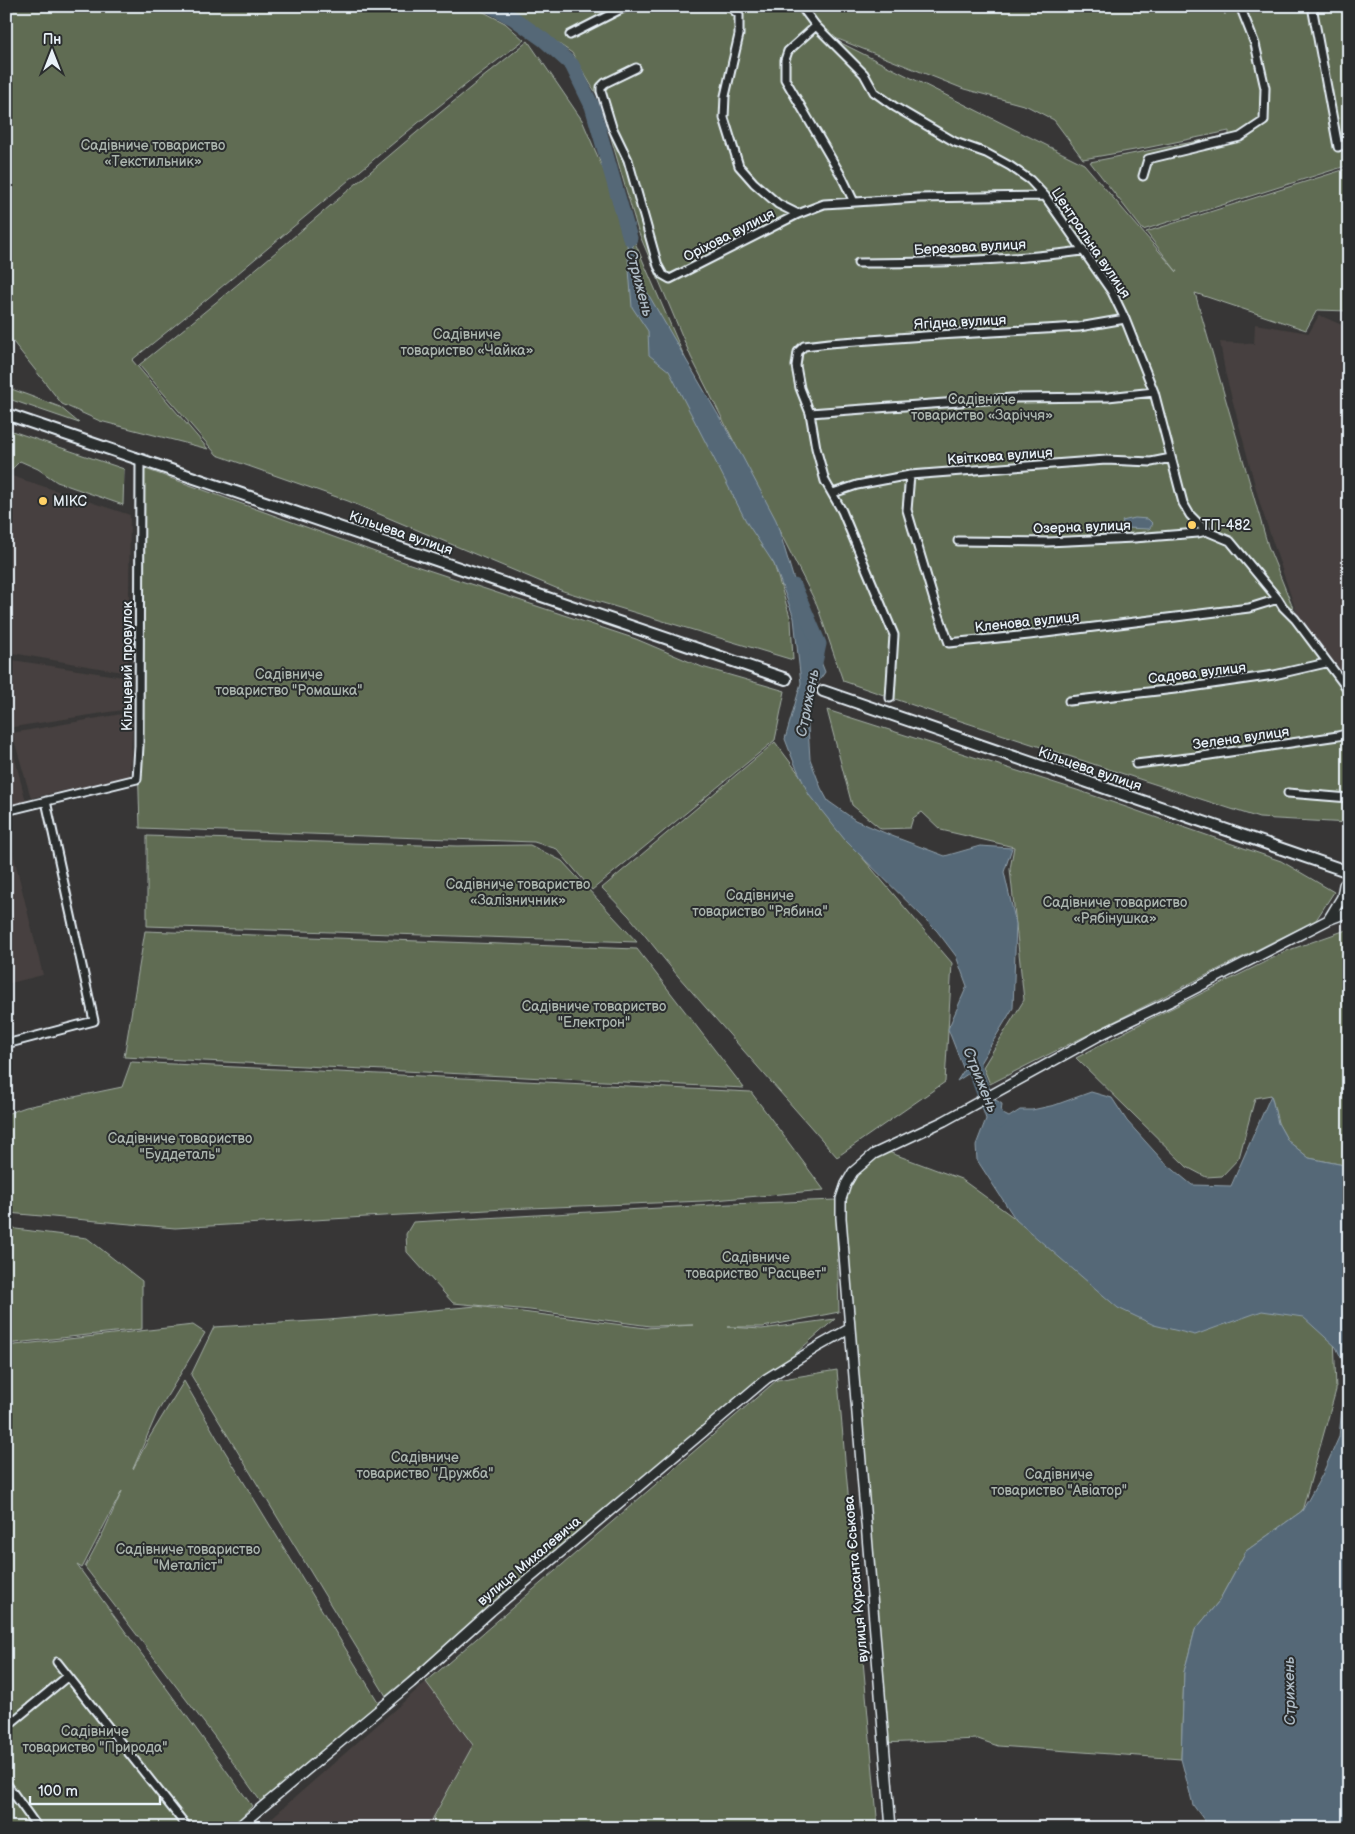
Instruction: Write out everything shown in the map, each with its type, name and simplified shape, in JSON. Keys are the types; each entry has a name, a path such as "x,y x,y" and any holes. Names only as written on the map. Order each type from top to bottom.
{"main road":[{"name":"Кільцева вулиця","path":"6,414 786,679"},
{"name":"Кільцева вулиця","path":"823,691 1349,872"}],"street":[{"path":"570,36 627,6"},
{"path":"729,6 739,15 740,25 725,96 724,118 739,166 754,183 778,204 798,214"},
{"name":"Центральна вулиця","path":"801,6 816,26 864,74 874,92 955,142 986,153 1010,166 1030,180 1044,196 1112,292 1126,319 1154,392 1183,503 1190,515 1206,531 1230,540 1278,599 1282,607 1295,619 1326,663 1349,691"},
{"path":"1143,176 1148,159 1240,137 1264,120 1265,88 1255,44 1240,6"},
{"path":"1312,6 1338,148 1349,143"},
{"path":"816,26 788,51 784,60 785,79 842,176 854,202"},
{"name":"Оріхова вулиця","path":"636,68 605,83 601,86 601,91 612,127 628,160 658,266 663,275 670,279 798,214 824,204 918,198 1044,196"},
{"name":"Березова вулиця","path":"858,263 949,263 1048,256 1082,251"},
{"name":"Ягідна вулиця","path":"810,412 800,388 796,366 798,352 804,346 938,335 1079,327 1126,319"},
{"path":"890,698 894,635 842,511 825,481 810,412 1012,398 1108,397 1154,392"},
{"name":"Квіткова вулиця","path":"832,492 867,482 910,475 1106,460 1151,462 1172,458"},
{"name":"Кільцевий провулок","path":"6,811 137,779 139,737 140,460"},
{"name":"Кленова вулиця","path":"910,475 907,510 934,604 949,642 1029,635 1219,612 1249,608 1278,599"},
{"name":"Озерна вулиця","path":"958,541 1047,542 1134,538 1206,531"},
{"name":"Садова вулиця","path":"1069,701 1184,688 1274,675 1326,663"},
{"name":"Зелена вулиця","path":"1136,764 1196,757 1349,733"},
{"path":"1288,793 1349,798"},
{"path":"6,1044 94,1021 46,801"},
{"path":"1328,920 1342,897 1344,885 1349,879"},
{"path":"1342,897 1349,908"},
{"name":"вулиця Курсанта Єськова","path":"891,1828 841,1218 841,1199 853,1172 874,1154 944,1121 1102,1034 1172,1001 1328,920 1349,912"},
{"name":"вулиця Михалевича","path":"237,1828 411,1683 499,1605 766,1379 849,1329"},
{"path":"58,1662 188,1828"},
{"path":"6,1727 68,1676"},
{"path":"6,1783 38,1828"}],"shaded area":[{"path":"1319,315 1349,328 1349,685 1298,617 1260,504 1225,372 1220,342 1254,344 1255,324 1309,333"},
{"path":"6,474 130,515 128,673 6,652"},
{"path":"6,659 130,678 129,709 7,728 26,802 6,806"},
{"path":"133,712 130,776 31,798 12,733"},
{"path":"6,824 43,975 6,984"},
{"path":"426,1682 473,1745 433,1818 435,1828 260,1828"}],"green space":[{"name":"Садівниче товариство «Текстильник»","path":"6,6 472,6 505,23 524,40 375,158 132,360 208,449 100,421 62,404 6,333"},
{"name":"Садівниче товариство «Заріччя»","path":"504,6 795,6 802,17 797,6 1222,6 1225,15 1225,6 1349,6 1349,165 1143,230 1090,162 1229,135 1229,131 1083,159 1054,120 1027,106 964,89 815,30 1084,164 1177,272 1146,232 1349,168 1349,311 1317,310 1306,330 1195,293 1268,546 1297,618 1349,689 1349,823 1259,818 843,681 817,605 691,357 638,231 600,100 572,53"},
{"name":"Садівниче товариство «Чайка»","path":"528,41 582,120 774,564 791,620 793,660 563,591 348,501 217,455 139,365"},
{"path":"6,387 60,407 79,423 6,398"},
{"path":"6,429 124,469 123,505 57,482 38,469 20,461 11,470 6,469"},
{"name":"Садівниче товариство \"Ромашка\"","path":"137,466 389,557 636,639 702,667 785,691 775,740 592,890 557,849 534,842 140,828 135,656"},
{"name":"Садівниче товариство «Рябінушка»","path":"827,710 1080,791 1281,861 1334,892 1316,920 990,1084 983,1067 1024,1000 1010,869 1014,847 941,830 922,812 913,818 910,828 881,829 852,805"},
{"name":"Садівниче товариство \"Рябина\"","path":"775,742 861,856 952,963 945,1082 837,1157 678,976 629,916 602,888"},
{"name":"Садівниче товариство «Залізничник»","path":"147,836 457,846 530,845 562,861 637,942 147,926"},
{"path":"1349,929 1349,1166 1309,1158 1288,1141 1278,1123 1271,1095 1255,1098 1239,1158 1222,1176 1206,1177 1187,1167 1076,1058 1289,950"},
{"name":"Садівниче товариство \"Електрон\"","path":"145,931 637,949 744,1088 124,1057"},
{"name":"Садівниче товариство \"Буддеталь\"","path":"131,1062 751,1092 824,1190 704,1201 505,1209 175,1228 8,1213 6,1114 26,1107 122,1087"},
{"name":"Садівниче товариство \"Авіатор\"","path":"883,1150 961,1179 1116,1292 1291,1304 1334,1335 1336,1390 1302,1511 1246,1551 1219,1601 1195,1630 1184,1672 1181,1759 998,1746 978,1739 883,1743 841,1218 846,1184"},
{"name":"Садівниче товариство \"Дружба\"","path":"836,1200 839,1312 763,1327 728,1327 762,1329 835,1319 733,1408 386,1696 191,1375 214,1327 329,1320 476,1306 646,1328 693,1325 650,1326 530,1310 453,1303 407,1252 406,1234 413,1222 730,1204"},
{"path":"6,1222 16,1229 87,1238 142,1281 142,1329 6,1344"},
{"path":"193,1325 205,1333 157,1413 133,1469 149,1438 184,1381 380,1705 261,1802 214,1736 85,1567 122,1491 82,1568 77,1565 252,1806 231,1828 6,1828 6,1346"},
{"path":"837,1370 878,1828 434,1828 433,1818 473,1745 426,1682 777,1380"}],"water":[{"path":"625,219 644,287 742,456 776,520 809,630 825,672 814,688 807,711 810,759 828,801 855,820 945,856 980,846 1012,848 1004,872 1016,924 1013,1008 977,1068 957,1081 964,1070 948,1029 967,986 956,956 937,931 845,840 809,795 793,760 785,739 801,683 794,618 774,564 747,523 669,371 649,355 648,331 632,307"},
{"path":"1135,518 1148,519 1153,524 1149,529 1126,528 1122,521"},
{"path":"1091,1092 1112,1098 1127,1121 1163,1161 1192,1185 1231,1186 1271,1095 1278,1123 1288,1141 1309,1158 1349,1166 1349,1828 1210,1828 1193,1805 1181,1759 1184,1672 1195,1630 1219,1601 1246,1551 1302,1511 1322,1475 1339,1437 1346,1368 1336,1347 1303,1317 1262,1311 1195,1335 1154,1325 1118,1308 1016,1220 977,1160 976,1145 986,1119 982,1107 996,1100 1002,1104 1001,1113 1009,1117 1020,1110 1032,1110 1055,1105"}],"waterway":[{"name":"Стрижень","path":"491,6 513,18 544,40 572,65 592,106 630,238"},
{"name":"Стрижень","path":"794,586 819,644 813,672"},
{"name":"Стрижень","path":"968,1051 988,1104 999,1121"}],"place":[{"name":"МІКС","path":"43,501"},
{"name":"ТП-482","path":"1192,525"}],"park label":[{"name":"Садівниче товариство \"Расцвет\"","path":"756,1266"},
{"name":"Садівниче товариство \"Металіст\"","path":"188,1558"},
{"name":"Садівниче товариство \"Природа\"","path":"95,1739"}]}
